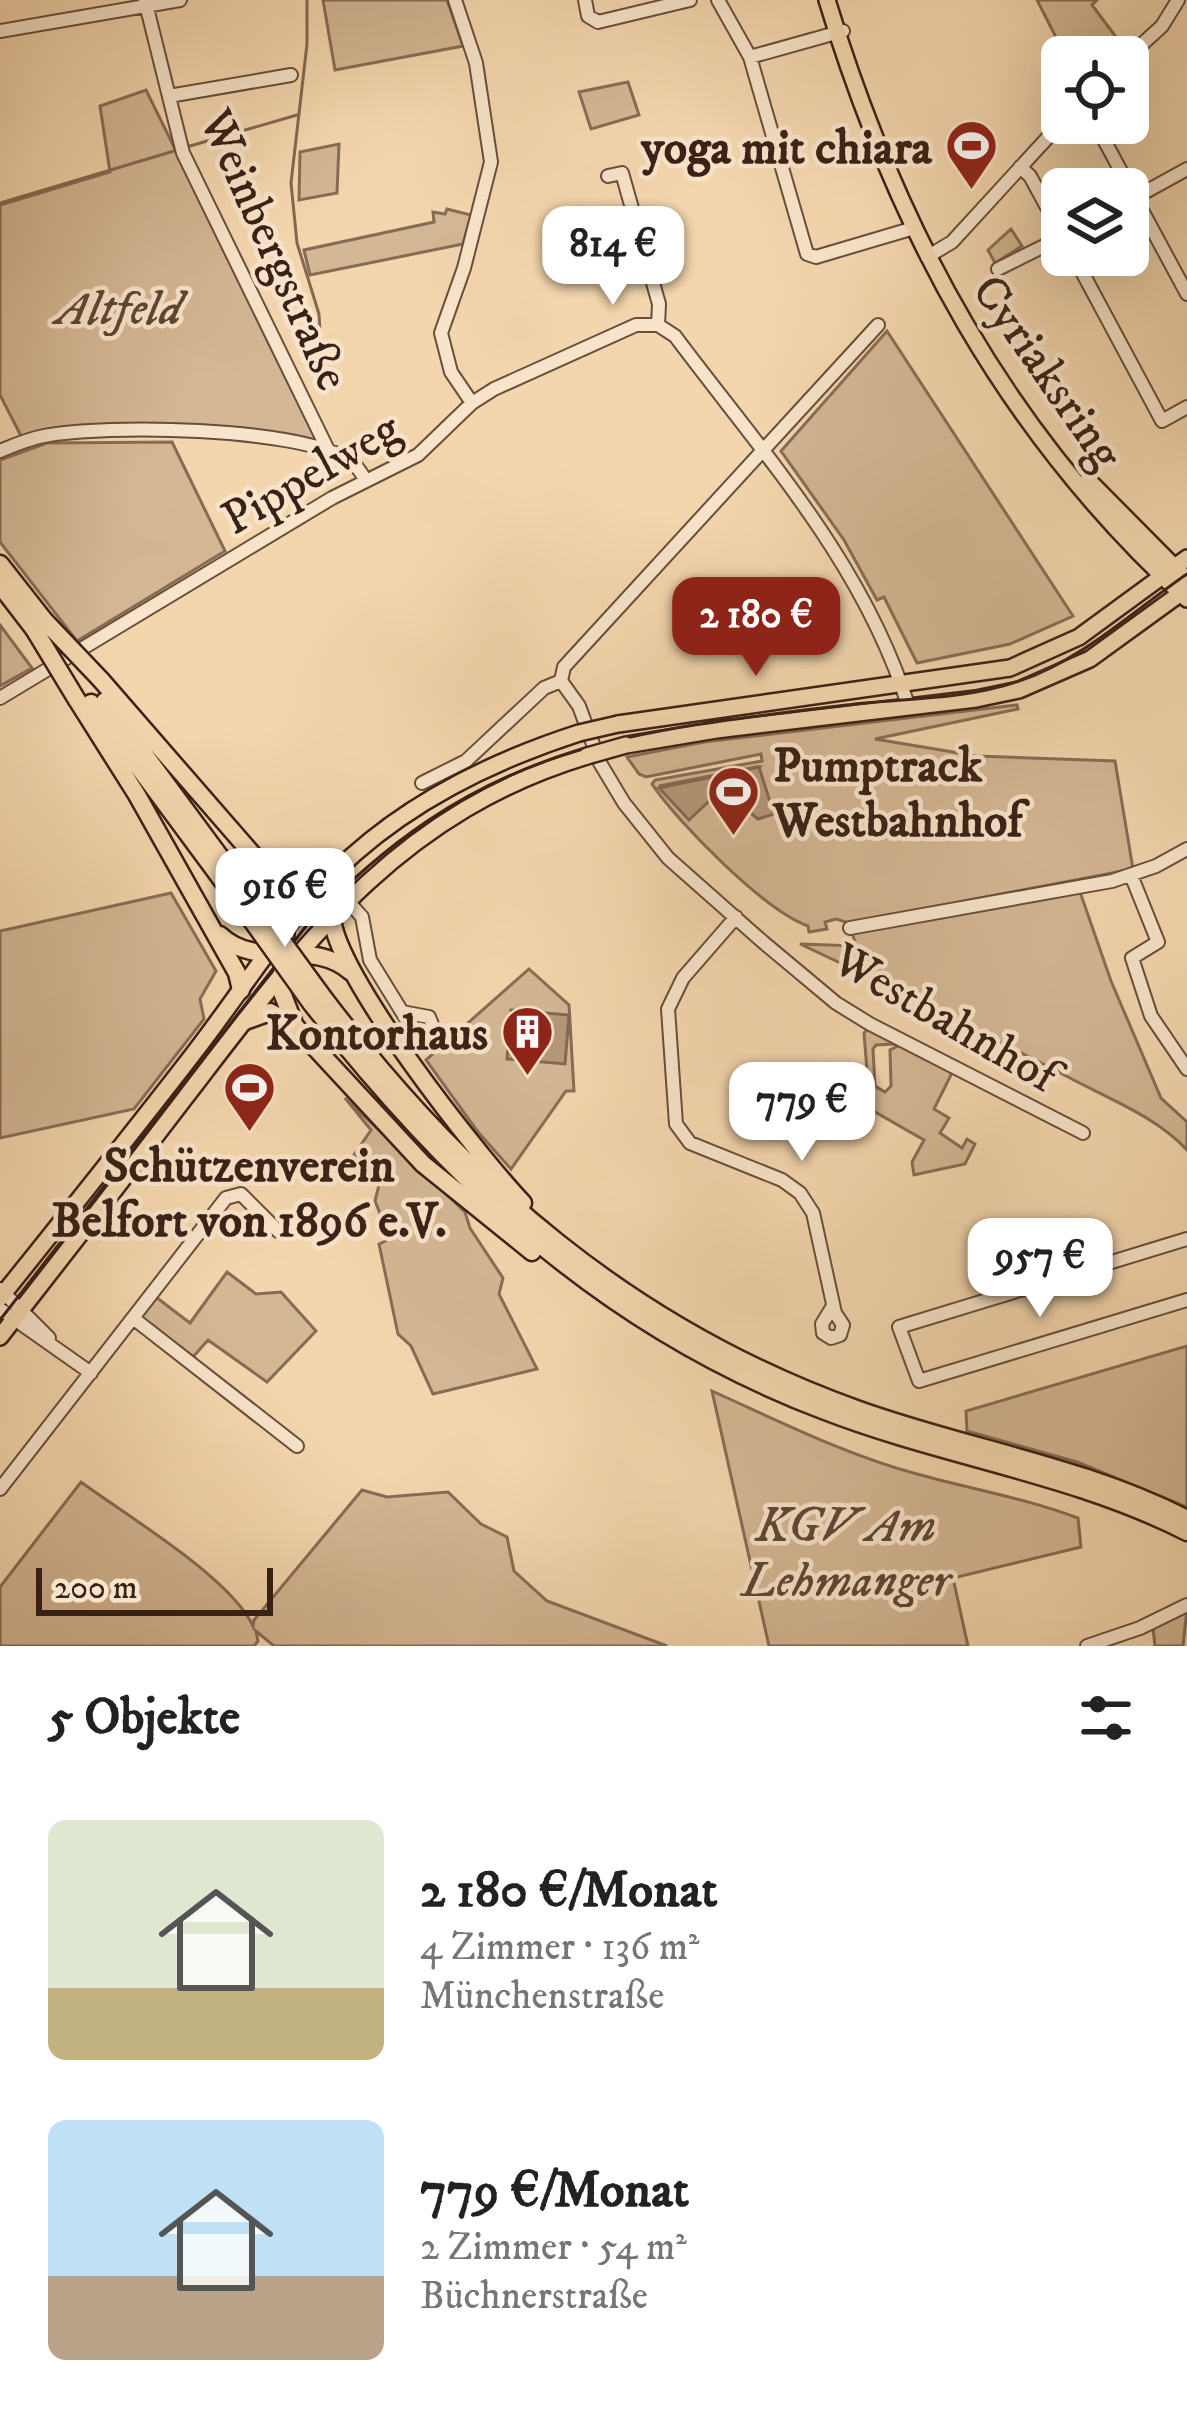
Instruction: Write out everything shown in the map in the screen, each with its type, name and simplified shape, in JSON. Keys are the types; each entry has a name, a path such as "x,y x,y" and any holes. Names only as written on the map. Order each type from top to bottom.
{"highway":[{"path":"0,564 89,690 274,879 287,890 314,894"},
{"path":"0,585 39,625 89,690 316,998 468,1166 614,1293 725,1366 824,1411 1182,1523"},
{"path":"89,690 237,974 241,990"},
{"path":"274,879 293,920 280,976 295,1026 371,1113 470,1205 582,1286 614,1293"},
{"path":"332,914 333,934 356,977 435,1098 478,1155 614,1293"},
{"path":"213,929 231,946 330,958 356,977"},
{"path":"244,1021 270,1012 295,1026"}],"main road":[{"name":"Cyriaksring","path":"831,0 872,131 965,327 1052,452 1096,506 1181,581"},
{"path":"317,931 301,930 293,920 366,844 430,797 491,765 618,724 1002,670 1049,654 1181,581"},
{"path":"0,1337 7,1303 241,990 317,931 346,899 411,844 467,808 513,784 626,745 1000,694 1057,676 1107,648 1181,581"},
{"path":"7,1303 280,976"}],"street":[{"path":"0,31 180,0"},
{"path":"455,0 476,63 491,162 464,268 441,333 451,372 472,403"},
{"path":"585,0 588,16 598,22 690,0"},
{"path":"718,0 750,57 807,254 816,257 918,226"},
{"path":"1149,38 1178,0"},
{"name":"Weinbergstraße","path":"145,3 183,152 328,449"},
{"path":"750,57 840,32"},
{"path":"169,96 291,75"},
{"path":"932,255 952,242 1041,144"},
{"path":"1020,167 1041,197"},
{"path":"1149,190 1187,169"},
{"path":"608,176 622,173 659,304 658,325 675,336 838,552 864,599 909,708"},
{"path":"1149,230 1187,294"},
{"path":"998,269 1041,247"},
{"path":"1084,276 1162,421 1187,407"},
{"name":"Pippelweg","path":"0,698 365,479 418,455 472,403 626,328 658,325"},
{"path":"422,783 478,752 544,688 561,678 878,325"},
{"path":"0,451 45,436 169,431 244,435 328,449 356,465 365,479"},
{"name":"Westbahnhof","path":"561,678 579,706 599,763 668,858 846,1010 1083,1132"},
{"path":"850,928 1131,875 1187,848"},
{"path":"1131,875 1158,942 1132,958 1151,1016 1187,1069"},
{"path":"346,899 362,917 370,960 402,1012"},
{"path":"736,917 683,978 668,1009 676,1124 690,1143 782,1180 800,1193 813,1213 833,1306"},
{"path":"0,1489 230,1195 247,1199 278,1232"},
{"path":"1187,1239 899,1327 919,1381 1187,1300"},
{"path":"7,1303 91,1373"},
{"path":"133,1318 297,1447"},
{"path":"1087,1646 1187,1605"}],"green space":[{"path":"323,0 447,0 463,46 335,70"},
{"path":"1037,0 1097,0 1092,5 1115,36 1055,36"},
{"path":"628,82 639,115 591,129 579,92"},
{"name":"Altfeld","path":"146,90 318,440 315,443 220,428 22,438 0,395 0,205 110,172 100,106"},
{"path":"339,144 337,193 299,200 300,152"},
{"path":"447,209 471,215 463,244 310,275 304,250 434,222 433,212 445,214"},
{"path":"1011,229 1022,246 995,263 988,250"},
{"path":"887,331 1073,616 1010,644 917,663 884,597 877,600 844,540 781,451"},
{"path":"172,442 225,551 77,641 0,542 0,460 47,443"},
{"path":"0,625 32,668 0,686"},
{"path":"1017,705 1018,709 875,739 977,756 1115,761 1133,869 849,923 836,919 825,922 827,929 809,932 808,926 769,903 724,864 652,784 762,761 761,754 646,777 627,757 704,742","holes":["759,767 726,790 659,786"]},
{"path":"1079,889 1111,981 1161,1098 1187,1122 1187,1150 1131,1109 800,944 856,946 852,932"},
{"path":"171,893 216,971 200,999 204,1019 134,1109 0,1138 0,931"},
{"path":"529,969 569,1005 574,1091 566,1091 511,1169 426,1060"},
{"path":"869,1028 952,1073 934,1109 949,1118 940,1133 962,1148 967,1139 975,1144 965,1164 914,1175 912,1162 924,1140 870,1109 864,1033","holes":["876,1045 898,1046 890,1050 891,1086 885,1092 875,1086 873,1049"]},
{"path":"345,1098 465,1212 470,1228 503,1278 499,1294 537,1369 433,1394 411,1346 398,1334 379,1244 390,1239 375,1201 381,1177 354,1155 371,1130"},
{"path":"227,1272 256,1294 281,1292 316,1331 267,1382 208,1340 193,1357 141,1317 156,1297 190,1323"},
{"path":"1187,1346 1187,1507 1077,1462 967,1431 966,1411"},
{"name":"KGV Am Lehmanger","path":"712,1391 864,1457 1078,1518 1081,1547 953,1578 968,1646 769,1646"},
{"path":"81,1482 201,1568 241,1607 253,1626 362,1490 387,1497 448,1492 481,1524 507,1537 514,1571 547,1601 667,1646 274,1646 256,1631 254,1646 0,1646 0,1587"},
{"path":"1187,1609 1183,1646 1155,1646 1153,1628"}],"shaded area":[{"path":"759,767 774,814 758,819 722,789 689,820 659,788"},
{"path":"511,1010 569,1015 565,1064 507,1059"}],"waterway":[{"path":"307,0 307,44 291,183 297,243 320,331"},
{"path":"190,146 297,115"},
{"path":"0,203 174,151"}],"tram line":[{"path":"0,1320 307,925 369,865 430,819 491,784 554,758 619,740 764,715 955,695 1019,681 1085,648 1187,574"}],"place":[{"name":"yoga mit chiara","path":"971,192"},
{"name":"Pumptrack Westbahnhof","path":"734,838"},
{"name":"Kontorhaus","path":"527,1078"},
{"name":"Schützenverein Belfort von 1896 e.V.","path":"249,1134"}]}
